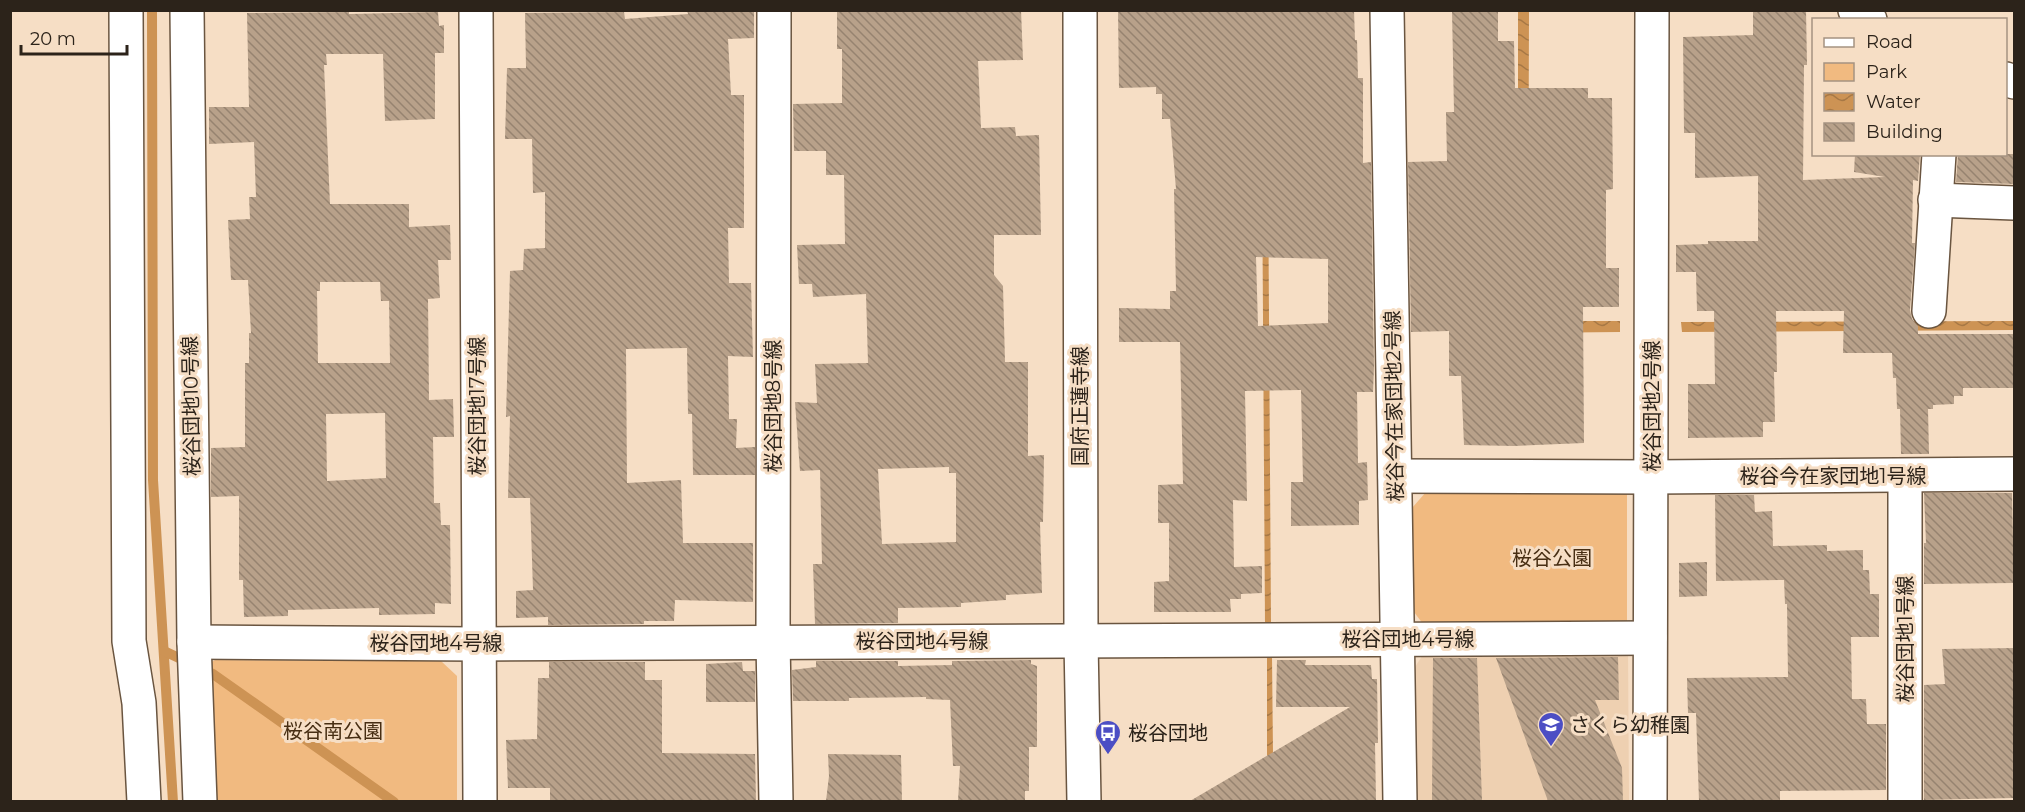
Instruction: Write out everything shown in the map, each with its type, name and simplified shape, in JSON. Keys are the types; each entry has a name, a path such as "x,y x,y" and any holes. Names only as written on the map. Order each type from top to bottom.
{"street":[{"path":"126,10 129,641 139,703 144,801"},
{"name":"桜谷団地10号線","path":"187,10 194,642 200,801"},
{"name":"桜谷団地17号線","path":"476,10 480,801"},
{"name":"桜谷団地8号線","path":"774,10 773,641 776,801"},
{"name":"国府正蓮寺線","path":"1080,10 1081,641 1084,801"},
{"name":"桜谷今在家団地2号線","path":"1387,10 1400,801"},
{"name":"桜谷団地2号線","path":"1650,801 1652,10"},
{"path":"1929,311 1939,156"},
{"path":"1935,200 2014,203"},
{"name":"桜谷今在家団地1号線","path":"1395,476 1652,477 2014,474"},
{"name":"桜谷団地1号線","path":"1905,476 1905,801"},
{"name":"桜谷団地4号線","path":"194,642 478,644 1650,638"}],"shaded area":[{"path":"1628,648 1629,801 1416,801 1415,667 1426,650"}],"green space":[{"name":"桜谷公園","path":"1627,489 1627,623 1426,628 1414,612 1412,508 1426,492"},
{"name":"桜谷南公園","path":"215,660 441,661 457,676 457,801 217,801 210,663"}],"water":[{"path":"1529,10 1528,321 1620,321 1620,332 1518,333 1518,11"},
{"path":"1261,11 1267,11 1271,623 1265,624"},
{"path":"2014,321 2014,330 1682,332 1681,322"},
{"path":"1267,656 1272,656 1273,754 1299,801 1293,801 1267,755"}],"building":[{"path":"687,10 754,11 754,38 728,39 731,95 744,95 744,228 728,228 729,283 751,283 753,357 728,356 729,419 737,419 736,448 755,447 755,475 693,475 692,414 688,414 687,348 626,349 627,483 681,480 683,543 753,543 753,602 675,600 674,621 644,621 644,624 548,625 548,617 516,618 516,591 533,590 530,498 508,498 510,416 506,417 510,271 523,270 524,249 545,248 545,192 533,193 532,139 505,139 507,68 526,68 525,13 624,12 625,19 688,14"},
{"path":"837,10 1021,10 1023,60 978,61 981,128 1015,127 1016,136 1039,135 1041,235 994,235 994,275 1003,286 1005,362 1028,362 1028,456 1044,455 1043,522 1040,522 1042,593 1006,595 1006,600 961,603 961,607 898,608 898,623 815,624 813,564 822,564 820,470 800,471 795,402 817,403 815,364 868,363 866,294 813,297 812,284 799,284 797,245 845,244 844,175 826,175 826,151 794,151 793,104 842,103 842,49 837,49","holes":["949,467 949,473 956,473 956,542 882,544 878,469"]},
{"path":"1118,10 1354,10 1358,78 1363,78 1363,163 1371,162 1373,392 1357,392 1358,463 1367,462 1368,500 1359,501 1359,525 1291,526 1291,482 1303,482 1301,390 1245,391 1247,501 1233,500 1234,567 1262,566 1262,593 1241,594 1241,599 1230,599 1231,612 1154,612 1154,582 1169,581 1169,523 1158,523 1158,485 1183,484 1180,342 1119,342 1119,308 1170,309 1170,291 1176,291 1174,189 1176,189 1170,119 1162,119 1162,94 1156,94 1156,87 1119,88","holes":["1256,257 1328,259 1328,323 1258,326"]},
{"path":"1452,10 1498,10 1498,41 1514,41 1515,88 1588,88 1588,98 1612,98 1613,189 1606,190 1606,268 1619,268 1619,307 1583,307 1584,443 1514,446 1464,445 1461,376 1449,376 1449,331 1411,332 1408,162 1447,161 1446,112 1454,112"},
{"path":"1753,10 1806,10 1807,65 1804,65 1803,180 1885,177 1854,172 1855,156 1920,156 1918,181 1913,180 1912,243 1915,243 1910,310 1912,319 1918,326 1918,334 2014,334 2014,388 1963,388 1963,396 1954,396 1954,404 1933,405 1933,409 1928,409 1929,454 1901,454 1900,409 1897,409 1892,353 1843,353 1844,311 1776,311 1775,422 1763,422 1763,437 1688,438 1688,384 1715,384 1714,311 1697,311 1696,272 1676,272 1676,245 1708,244 1708,241 1758,241 1758,176 1695,178 1695,133 1684,133 1683,37 1753,35"},
{"path":"438,12 439,26 444,25 444,53 435,53 435,119 385,121 383,54 326,54 327,65 324,65 330,204 409,204 409,227 450,225 451,260 438,260 440,298 428,299 429,400 453,399 454,437 433,437 434,503 440,503 441,525 450,525 451,604 435,603 435,614 379,615 379,608 288,610 288,616 244,617 243,580 239,580 239,496 211,497 211,448 245,447 245,363 249,363 249,333 251,333 248,280 231,280 228,220 250,219 249,197 256,197 254,142 209,144 209,107 249,107 247,13","holes":["320,282 380,282 381,301 389,301 390,363 318,363 317,291 320,291","385,413 386,478 327,481 326,414"]},
{"path":"2014,154 2014,184 1956,182 1958,156"},
{"path":"1924,493 2012,493 2014,583 1924,584 1924,543 1926,543"},
{"path":"1715,495 1754,495 1755,512 1772,511 1773,546 1827,545 1827,551 1863,550 1863,570 1869,570 1870,594 1879,594 1879,637 1851,637 1852,699 1866,699 1867,724 1886,724 1886,790 1780,791 1780,800 1699,801 1696,713 1688,713 1687,678 1788,677 1787,604 1785,604 1784,580 1716,581"},
{"path":"1707,562 1707,596 1679,597 1679,563"},
{"path":"2014,648 2014,798 1924,800 1924,685 1945,684 1942,649"},
{"path":"1618,657 1619,700 1595,700 1622,768 1623,801 1548,801 1496,658"},
{"path":"1433,658 1477,658 1482,801 1432,801"},
{"path":"1031,660 1031,664 1037,666 1037,747 1029,747 1029,791 1025,791 1025,801 958,801 960,766 953,766 950,700 926,699 926,697 793,701 792,670 816,667 816,661 898,661 898,666 952,665 952,661"},
{"path":"1277,660 1306,660 1305,665 1371,665 1372,679 1377,679 1376,801 1190,801 1350,707 1276,707"},
{"path":"549,662 645,662 645,680 662,680 662,753 755,754 756,801 550,801 550,788 508,788 506,740 537,739 538,678 549,678"},
{"path":"742,662 743,671 755,671 755,702 706,702 706,664"},
{"path":"828,754 901,755 902,801 826,801 829,776"}],"waterway":[{"path":"152,10 153,480 173,802"},
{"path":"164,651 213,674 394,802"}],"place":[{"name":"さくら幼稚園","path":"1551,748"},
{"name":"桜谷団地","path":"1108,756"}]}
